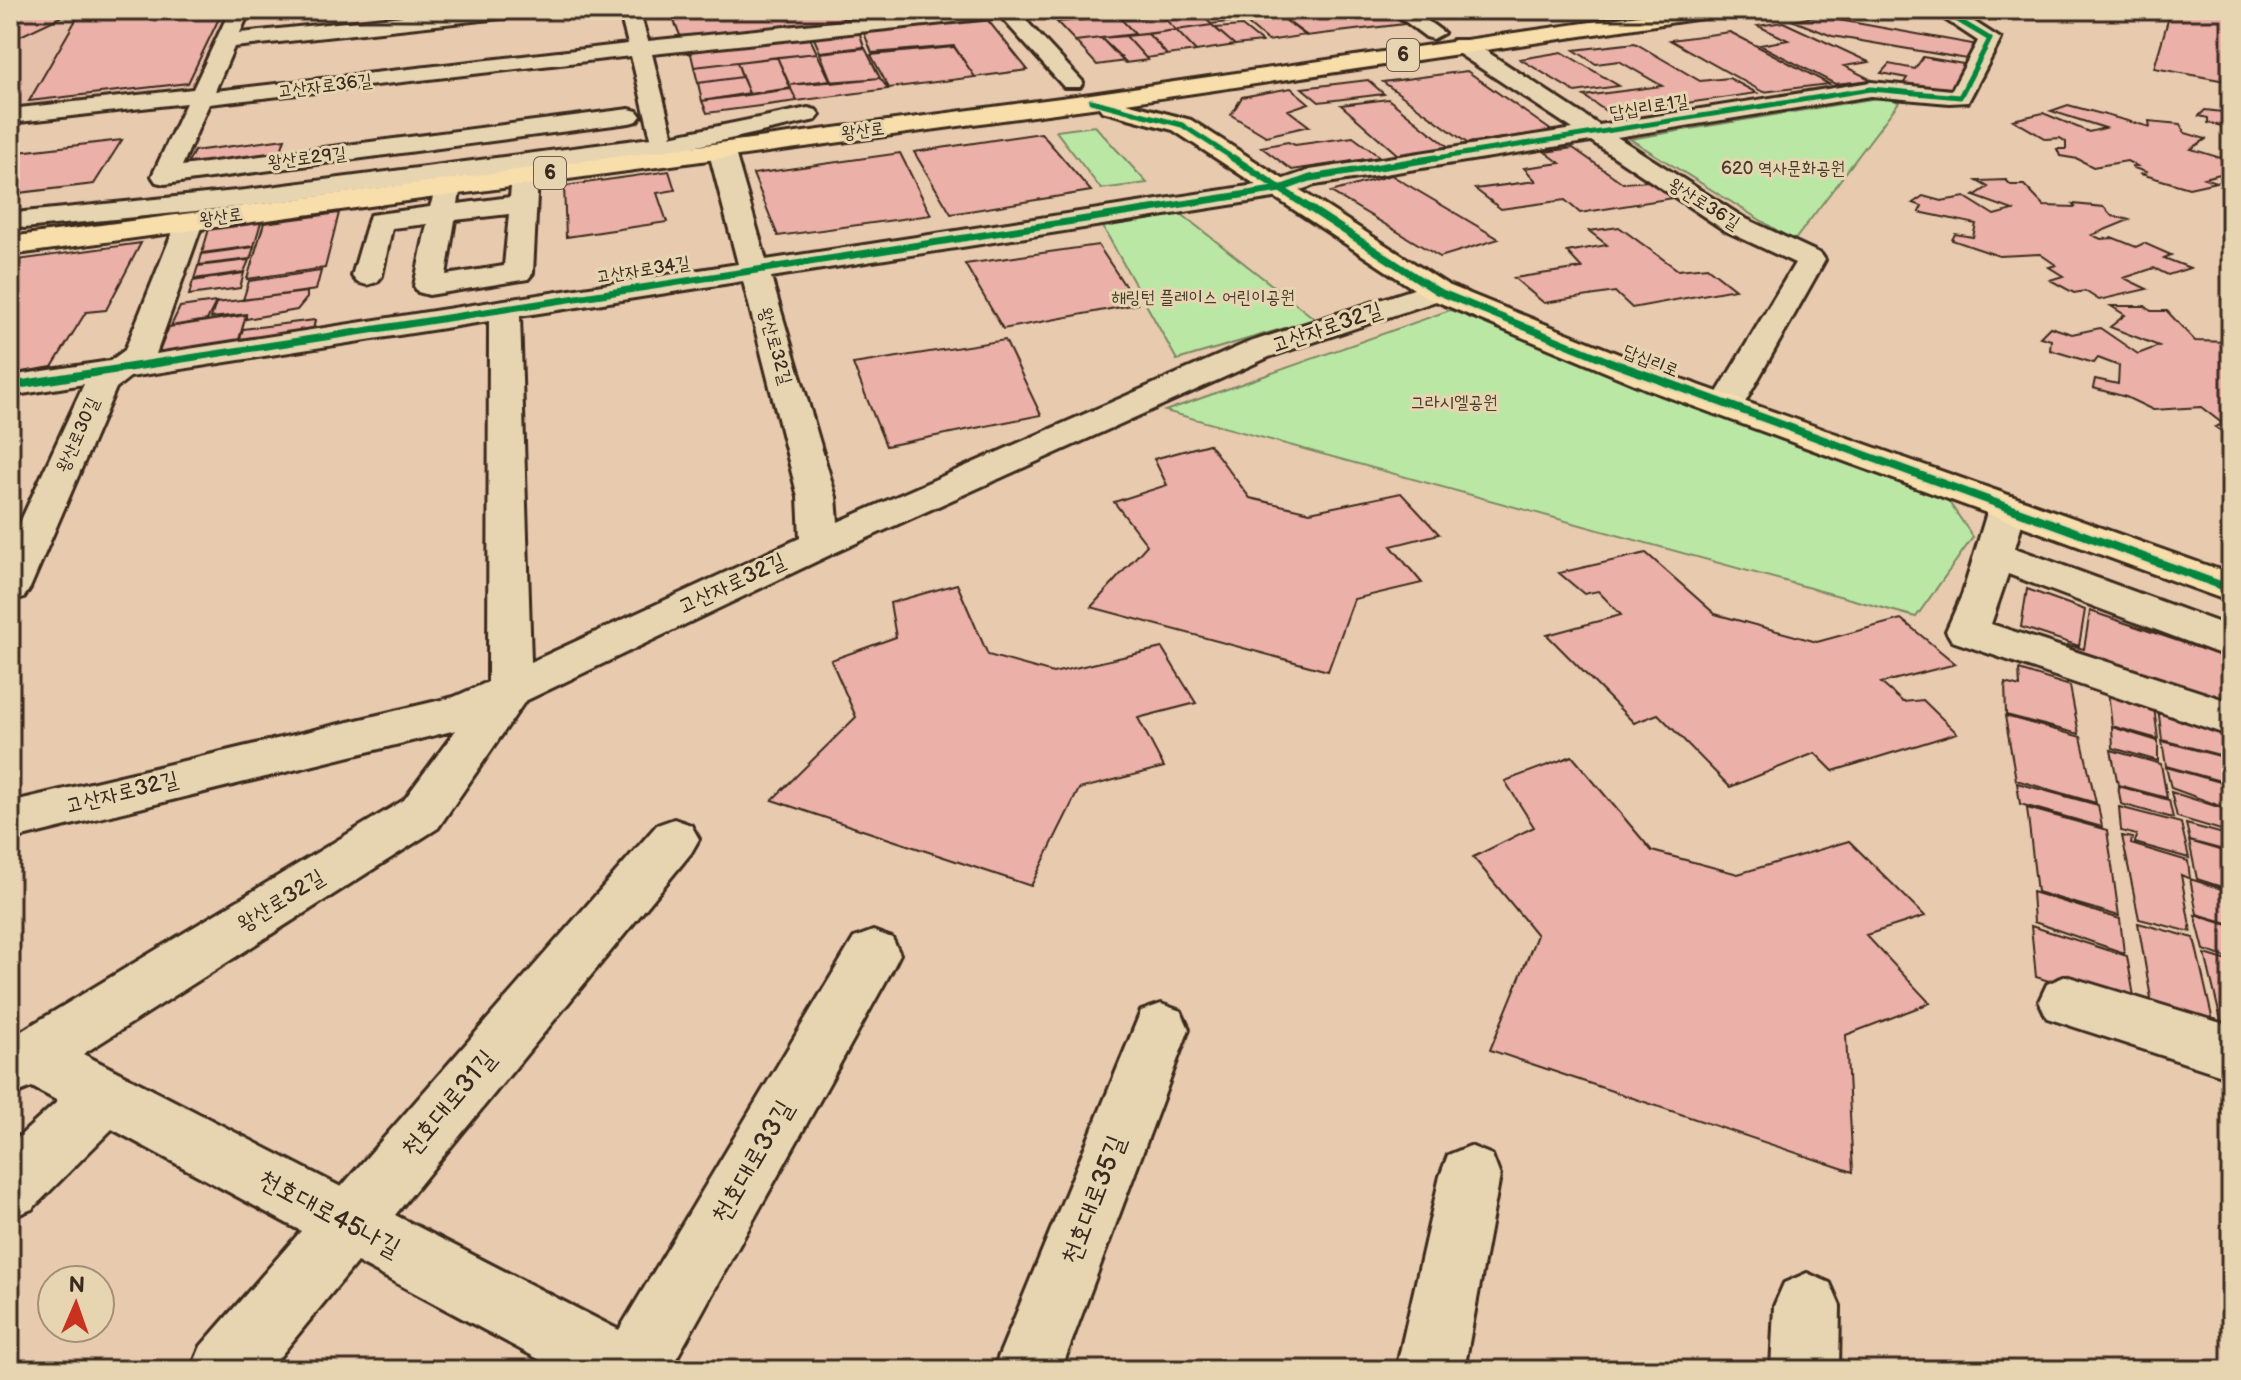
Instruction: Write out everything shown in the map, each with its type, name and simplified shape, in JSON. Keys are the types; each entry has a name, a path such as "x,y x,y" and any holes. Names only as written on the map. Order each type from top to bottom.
{"main road":[{"name":"왕산로","path":"524,190 721,149 1433,33 1609,10"},
{"name":"왕산로","path":"17,220 344,172 808,115 1082,92 1716,10"},
{"name":"답십리로","path":"1082,92 1182,125 1437,291 1726,406 2231,589"},
{"name":"왕산로","path":"10,246 189,222 446,200"}],"street":[{"name":"왕산로29길","path":"240,10 165,176 629,116"},
{"path":"227,41 422,15 519,10"},
{"path":"1005,10 1082,92"},
{"name":"고산자로36길","path":"10,116 184,96 220,98 640,49 1014,10"},
{"path":"1400,10 1433,33"},
{"name":"답십리로1길","path":"1280,189 1310,178 1871,89 1898,89 1932,96 1960,97 1990,39 1941,10"},
{"path":"636,17 640,49 660,133"},
{"name":"왕산로36길","path":"1461,45 1734,224 1811,260 1726,406"},
{"path":"17,220 246,198 688,141 808,115"},
{"name":"왕산로32길","path":"721,149 817,497 820,544"},
{"name":"고산자로34길","path":"10,386 1280,189"},
{"path":"367,276 380,221 446,200 524,190 518,273 429,286 446,200"},
{"name":"왕산로30길","path":"12,578 101,383 139,355 189,222"},
{"name":"고산자로32길","path":"10,821 465,711 820,544 1258,350 1437,291"},
{"path":"504,308 510,689"},
{"path":"2007,509 1982,595 1967,631 2231,719"},
{"path":"1994,554 2231,643"},
{"name":"왕산로32길","path":"21,1063 421,814 510,689"},
{"name":"천호대로31길","path":"225,1370 674,839"},
{"name":"천호대로33길","path":"633,1370 873,954"},
{"path":"2066,1001 2231,1052"},
{"name":"천호대로35길","path":"1027,1370 1161,1029"},
{"name":"천호대로45나길","path":"21,1063 105,1096 627,1370"},
{"path":"10,1187 105,1096"},
{"path":"1430,1370 1470,1176"},
{"path":"1805,1370 1807,1306"}],"shaded area":[{"path":"10,10 235,10 192,92 10,113"}],"green space":[{"name":"620 역사문화공원","path":"1883,97 1899,102 1794,241 1630,139"},
{"path":"1095,126 1147,183 1101,189 1056,131"},
{"name":"해링턴 플레이스 어린이공원","path":"1180,213 1315,319 1177,360 1103,227"},
{"name":"그라시엘공원","path":"1450,310 1938,486 1973,537 1916,617 1165,411"}],"building":[{"path":"10,10 75,10 10,41"},
{"path":"157,10 223,10 188,83 29,101 77,18"},
{"path":"775,10 950,10 682,40 674,21"},
{"path":"1047,10 1119,10 1080,15 1083,20 1057,22"},
{"path":"1119,10 1160,10 1165,15 1121,19 1135,34 1075,41 1057,22 1083,20 1080,15"},
{"path":"1225,10 1238,21 1211,24 1199,12"},
{"path":"1231,10 1272,10 1306,35 1268,41"},
{"path":"1272,10 1384,10 1404,24 1306,36"},
{"path":"1424,10 1497,10 1498,11 1437,18"},
{"path":"2171,10 2231,10 2231,82 2154,68"},
{"path":"1199,12 1212,25 1176,30 1162,16"},
{"path":"1162,16 1176,30 1136,35 1121,19"},
{"path":"1817,16 1978,45 1973,60 1832,36 1794,21"},
{"path":"986,18 1028,70 975,77 954,46 872,53 862,28"},
{"path":"1783,22 1869,62 1844,66 1872,80 1835,84 1760,45 1788,40 1758,26"},
{"path":"1212,25 1235,45 1196,51 1176,30"},
{"path":"1242,26 1262,42 1235,45 1215,28"},
{"path":"858,28 864,47 820,52 812,34"},
{"path":"1176,30 1196,51 1167,55 1148,34"},
{"path":"1730,32 1829,84 1763,92 1670,40"},
{"path":"808,34 817,53 694,67 691,54 684,51"},
{"path":"1148,34 1167,55 1146,58 1126,36"},
{"path":"1126,36 1148,60 1125,63 1101,38"},
{"path":"1101,38 1125,61 1097,65 1075,41"},
{"path":"1635,43 1700,81 1729,78 1757,93 1610,114 1584,96 1662,86 1619,61 1596,64 1574,50"},
{"path":"954,47 975,77 889,88 871,55"},
{"path":"865,48 880,78 832,83 820,53"},
{"path":"1562,52 1619,86 1575,92 1520,59"},
{"path":"817,53 830,80 789,85 777,57"},
{"path":"777,57 791,88 749,94 737,62"},
{"path":"1923,57 1969,65 1953,94 1903,84 1907,78 1881,73 1889,64 1915,69"},
{"path":"737,62 742,77 698,83 694,67"},
{"path":"1467,71 1552,131 1467,143 1383,82"},
{"path":"742,77 749,93 702,101 698,83"},
{"path":"880,78 888,89 797,101 789,85"},
{"path":"1368,80 1384,94 1319,102 1302,88"},
{"path":"1291,88 1309,103 1288,110 1309,126 1266,136 1231,115 1242,97"},
{"path":"791,89 797,101 707,113 702,101"},
{"path":"1388,99 1450,148 1398,155 1341,105"},
{"path":"2068,105 2150,127 2149,121 2180,124 2185,133 2206,139 2191,149 2231,161 2228,163 2231,164 2231,176 2224,173 2204,178 2216,182 2189,188 2141,174 2146,172 2131,167 2137,166 2127,161 2093,167 2078,159 2060,156 2057,149 2066,149 2066,142 2060,138 2046,139 2013,120 2043,113 2089,132 2105,128 2051,111"},
{"path":"2205,110 2231,113 2231,128 2208,123 2208,118 2199,116"},
{"path":"1041,133 1091,191 951,214 914,152"},
{"path":"1353,137 1380,157 1292,170 1261,147 1288,142 1295,145"},
{"path":"285,139 278,159 184,171 194,151"},
{"path":"122,140 94,184 10,194 10,153"},
{"path":"1573,148 1623,183 1649,181 1673,198 1580,213 1565,200 1501,209 1475,189 1536,181 1524,168 1560,163 1545,152"},
{"path":"900,153 931,215 778,236 753,174"},
{"path":"669,171 675,190 657,193 667,222 566,237 564,186"},
{"path":"1391,175 1499,239 1440,257 1331,192"},
{"path":"2006,180 2011,185 2024,185 2044,206 2075,207 2073,204 2104,207 2111,215 2129,220 2092,235 2101,239 2114,238 2136,247 2144,243 2171,255 2164,258 2190,268 2168,275 2154,268 2124,278 2147,289 2099,300 2085,291 2074,293 2050,280 2063,276 2049,267 2056,265 2040,254 1999,256 1952,240 1955,234 1973,237 1976,224 1919,212 1922,206 1913,203 1923,196 1941,201 1965,197 1994,215 2013,210 1974,196 1988,187 1977,181"},
{"path":"339,213 325,268 247,279 264,223"},
{"path":"261,222 254,246 202,253 209,229"},
{"path":"1619,227 1678,270 1707,267 1735,289 1632,308 1615,292 1544,303 1514,278 1582,268 1567,252 1607,245 1589,231"},
{"path":"141,243 106,310 86,312 52,367 10,374 10,261"},
{"path":"1098,245 1137,304 1003,329 965,264"},
{"path":"254,247 250,259 199,265 202,254"},
{"path":"249,260 244,272 194,279 198,266"},
{"path":"321,271 316,290 243,300 249,281"},
{"path":"244,273 240,288 189,295 193,281"},
{"path":"307,292 307,298 297,310 246,319 246,314 211,318 216,303"},
{"path":"216,302 207,320 171,326 180,307"},
{"path":"2111,306 2145,306 2151,311 2167,311 2195,341 2231,342 2231,437 2215,427 2223,424 2201,407 2153,410 2126,397 2093,388 2095,379 2118,384 2119,366 2098,358 2094,363 2050,350 2051,340 2040,337 2050,327 2072,334 2100,328 2138,354 2159,346 2110,327 2125,315"},
{"path":"246,315 238,343 167,354 159,352 169,327"},
{"path":"315,320 313,330 239,342 243,329"},
{"path":"1005,340 1041,415 886,446 853,364"},
{"path":"1209,444 1250,498 1310,512 1401,493 1439,534 1391,546 1422,583 1354,599 1328,671 1091,607 1147,545 1114,502 1167,485 1154,459"},
{"path":"1646,553 1715,614 1817,642 1901,619 1956,664 1881,683 1903,702 1923,700 1957,733 1833,771 1815,753 1730,787 1658,714 1634,723 1547,635 1621,615 1598,591 1584,594 1559,573"},
{"path":"957,584 988,655 1053,673 1162,648 1196,703 1138,718 1164,767 1079,789 1031,886 772,800 856,717 831,660 896,637 890,603"},
{"path":"2027,589 2085,610 2079,646 2021,627"},
{"path":"2090,611 2231,659 2231,714 2067,660 2068,645 2084,649"},
{"path":"2019,670 2070,686 2079,734 2006,715 2005,683 2020,687"},
{"path":"2108,692 2154,707 2158,739 2112,726"},
{"path":"2158,707 2227,727 2231,758 2162,740"},
{"path":"2005,716 2081,737 2096,803 2016,780"},
{"path":"2112,727 2158,741 2158,761 2113,748"},
{"path":"2162,741 2231,759 2231,784 2166,766"},
{"path":"2111,750 2161,764 2167,798 2118,785"},
{"path":"1572,756 1652,851 1738,874 1849,841 1925,916 1866,935 1930,1003 1846,1035 1853,1172 1490,1050 1537,935 1473,857 1534,827 1505,781"},
{"path":"2166,767 2231,785 2231,810 2171,788"},
{"path":"2017,783 2098,805 2102,827 2020,804"},
{"path":"2118,786 2169,800 2173,818 2121,804"},
{"path":"2171,792 2231,811 2231,833 2177,817"},
{"path":"2119,807 2181,823 2189,858 2135,843 2136,835 2121,831"},
{"path":"2027,808 2107,830 2119,916 2037,892"},
{"path":"2186,824 2231,836 2231,852 2190,841"},
{"path":"2122,836 2132,838 2131,844 2188,861 2190,879 2181,875 2191,932 2139,919"},
{"path":"2189,841 2231,853 2231,890 2197,879"},
{"path":"2190,879 2231,892 2231,924 2197,914"},
{"path":"2032,892 2120,919 2124,953 2034,922"},
{"path":"2195,915 2231,926 2231,959 2204,950"},
{"path":"2138,923 2194,938 2215,1030 2153,1010"},
{"path":"2031,926 2127,956 2136,1008 2036,977"},
{"path":"2205,954 2231,962 2231,1035 2224,1033"}],"cycle path":[{"path":"10,386 1280,189 1310,178 1871,89 1960,97 1990,39 1941,10"},
{"path":"1091,101 1182,125 1437,291 1661,383 2231,589"}]}
